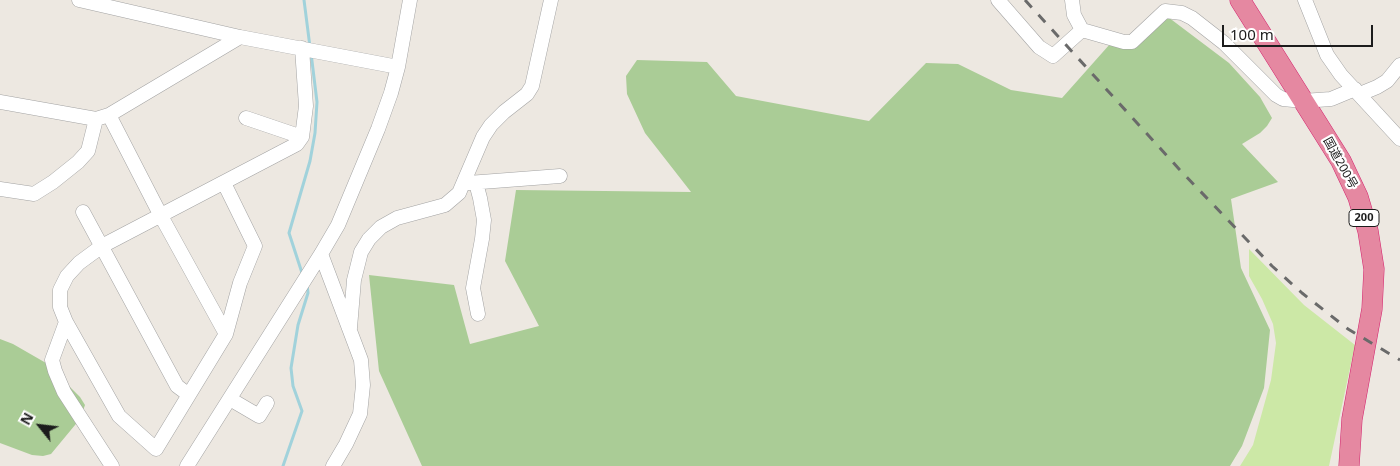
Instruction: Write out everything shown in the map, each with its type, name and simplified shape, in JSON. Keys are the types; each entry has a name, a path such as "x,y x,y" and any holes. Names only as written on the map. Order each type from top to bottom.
{"highway":[{"name":"国道200号","path":"1240,0 1341,161 1358,197 1368,231 1374,269 1372,309 1352,419 1349,466"}],"street":[{"path":"79,0 240,37 398,67"},
{"path":"187,466 338,225 391,93 398,67 410,0"},
{"path":"350,328 356,265 361,252 369,239 381,227 398,218 445,205 469,183 483,137 490,125 527,94 532,86 551,0"},
{"path":"998,0 1039,47 1053,56 1082,30"},
{"path":"1072,0 1074,15 1082,30 1124,42 1132,42 1165,11 1182,13 1192,18 1224,43 1276,95 1284,99 1303,101 1331,99 1358,92 1382,84 1400,65"},
{"path":"1305,0 1327,55 1341,75 1400,139"},
{"path":"0,189 34,194 53,182 78,162 88,151 102,117 240,37"},
{"path":"224,183 255,246 240,283 226,334 156,449 120,416 66,322 60,307 60,290 67,276 79,263 102,246 297,144 302,136 306,106 302,48"},
{"path":"0,102 102,117"},
{"path":"102,117 161,216 226,334"},
{"path":"246,118 302,136"},
{"path":"469,183 560,176"},
{"path":"469,183 480,198 484,220 473,288 478,314"},
{"path":"83,212 177,386 189,395"},
{"path":"321,254 361,360 363,394 360,414 333,466"},
{"path":"66,322 52,360 55,371 64,392 112,466"},
{"path":"230,399 259,416 267,403"},
{"path":"1340,466 1352,419"}],"green space":[{"path":"1168,17 1229,63 1260,97 1272,118 1260,133 1242,144 1278,182 1231,199 1241,268 1270,330 1264,388 1242,446 1230,466 422,466 379,371 369,275 454,285 470,344 539,326 505,261 516,190 691,192 645,133 627,94 626,76 637,60 707,62 736,96 869,121 926,63 958,64 1011,90 1062,98 1110,44 1134,46"},
{"path":"1249,249 1304,305 1355,345 1329,466 1240,466 1253,445 1271,380 1276,343 1273,324 1249,276"},
{"path":"0,339 13,344 46,363 80,397 85,405 80,419 51,454 43,456 32,455 0,443"}],"waterway":[{"path":"304,0 310,47"},
{"path":"303,276 289,233 310,161 315,133 317,102 311,53"},
{"path":"283,466 302,411 293,386 291,368 298,325 308,293 307,284"}],"railway":[{"path":"1025,0 1179,169 1272,266 1302,293 1348,329 1400,360"}]}
